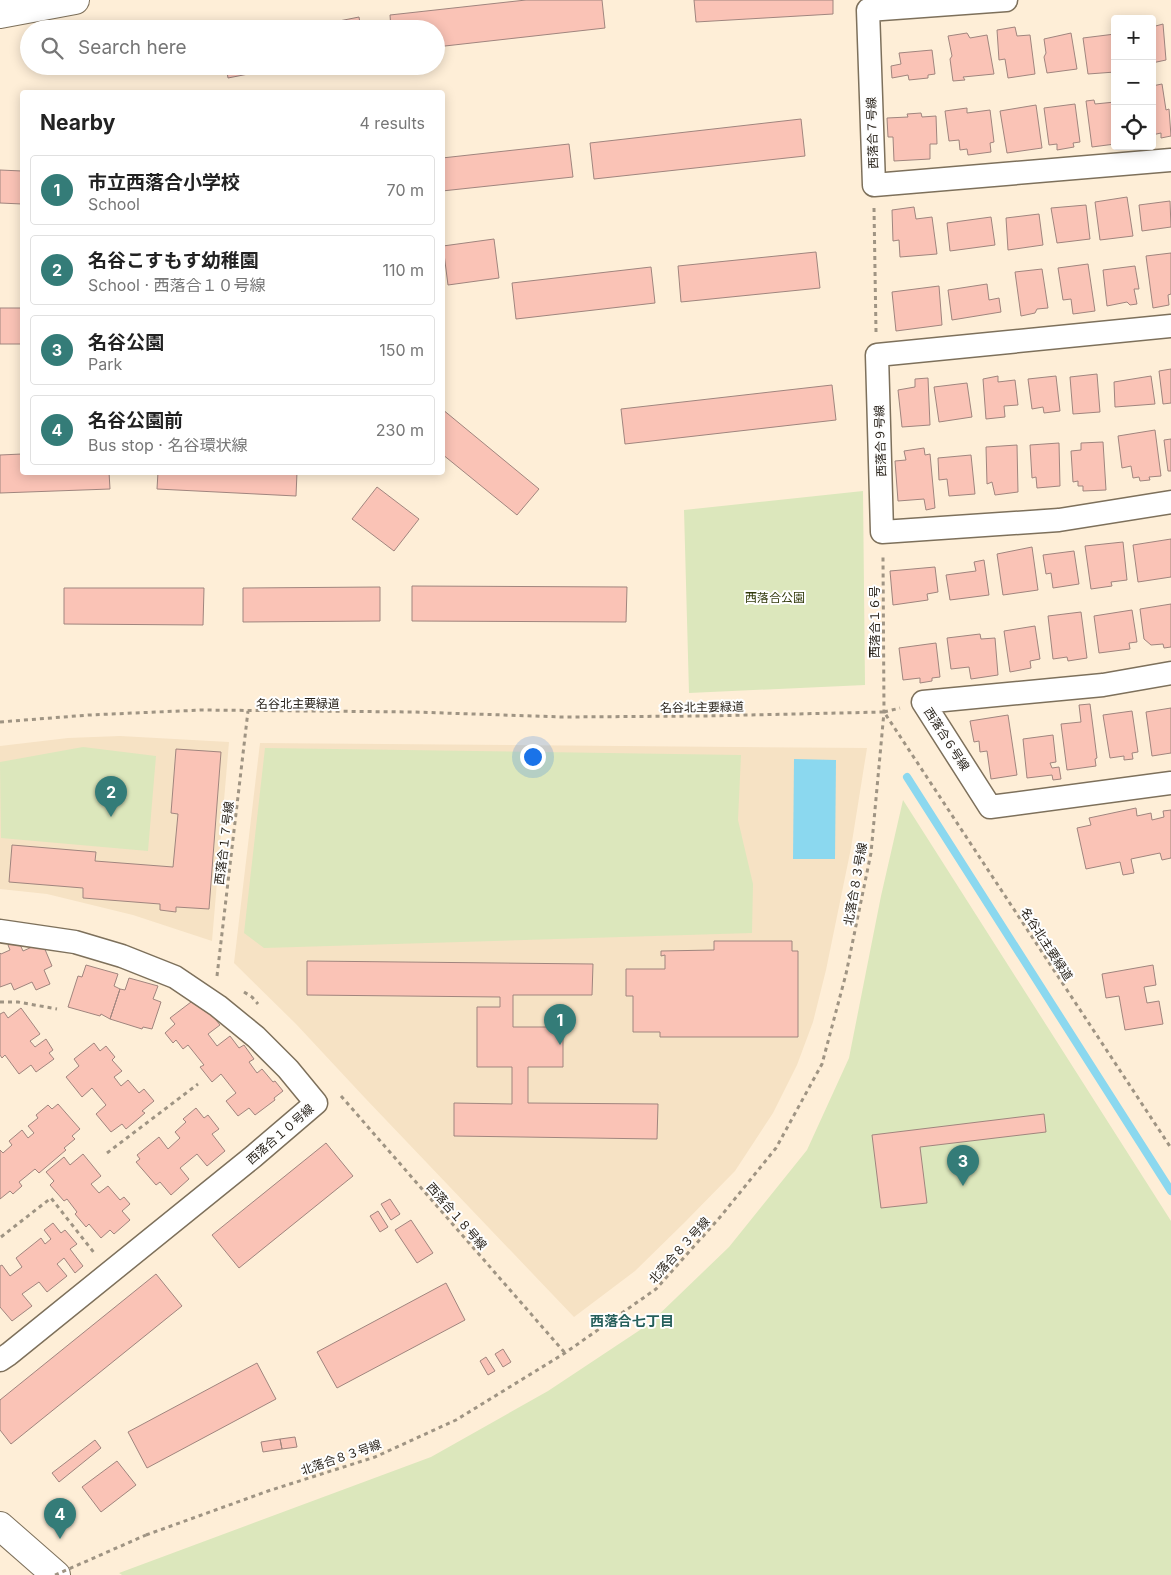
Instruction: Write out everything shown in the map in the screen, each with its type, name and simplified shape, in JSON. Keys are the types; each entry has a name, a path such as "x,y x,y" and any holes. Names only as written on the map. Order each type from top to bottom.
{"street":[{"path":"0,14 75,0"},
{"name":"西落合７号線","path":"1006,0 868,10 874,185 1171,160"},
{"path":"877,355 1171,326"},
{"name":"西落合９号線","path":"877,355 882,532"},
{"path":"882,532 1059,520 1171,502"},
{"name":"西落合６号線","path":"1171,673 1103,685 923,702 990,808 1171,784"},
{"name":"西落合１０号線","path":"0,931 75,942 122,956 175,977 218,1006 256,1037 288,1069 316,1103 240,1168 10,1354 0,1360"},
{"path":"0,1526 55,1575"}],"path":[{"path":"874,185 877,355"},
{"name":"西落合１６号","path":"882,532 884,712"},
{"name":"名谷北主要緑道","path":"0,722 202,710 414,712 563,717 884,712 1171,1148"},
{"name":"西落合１７号線","path":"217,976 248,711"},
{"name":"北落合８３号線","path":"55,1575 146,1536 268,1491 375,1457 456,1420 565,1353 656,1289 708,1231 776,1148 822,1064 846,974 870,854 884,712"},
{"path":"0,1002 18,1002 57,1009"},
{"path":"106,1153 198,1084"},
{"name":"西落合１８号線","path":"336,1091 565,1353"},
{"path":"1,1237 51,1198 110,1272"}],"shaded area":[{"path":"120,736 229,742 212,941 133,915 47,894 0,889 0,746 68,738"},
{"path":"260,743 867,748 851,848 826,970 813,1022 797,1065 773,1113 735,1171 635,1271 574,1317 296,1024 234,963"}],"green space":[{"name":"西落合公園","path":"863,491 865,685 689,693 684,510"},
{"path":"83,747 156,756 148,851 1,838 0,762"},
{"path":"265,748 741,755 738,820 753,884 752,933 264,948 244,933"},
{"path":"903,800 1171,1221 1171,1575 122,1575 119,1573 431,1457 548,1391 649,1324 729,1247 807,1150 849,1058 881,896"}],"water":[{"path":"794,759 836,760 835,859 793,859"}],"building":[{"path":"526,0 602,0 605,28 445,46 445,20 390,20 390,15"},
{"path":"694,0 833,0 833,14 696,22"},
{"path":"359,17 360,20 344,20"},
{"path":"1163,24 1166,60 1156,62 1156,60 1156,26"},
{"path":"1015,27 1017,36 1030,35 1035,74 1008,78 1005,59 999,60 997,30"},
{"path":"967,33 970,38 987,35 994,74 963,77 965,80 953,81 950,59 952,56 948,36"},
{"path":"1071,33 1077,69 1047,73 1044,57 1046,53 1044,39"},
{"path":"1111,34 1111,72 1088,74 1083,38"},
{"path":"932,50 935,74 928,75 928,78 909,80 908,75 892,78 891,66 901,64 899,53"},
{"path":"228,75 243,75 228,78"},
{"path":"1162,84 1166,110 1169,109 1171,136 1161,138 1161,133 1156,134 1156,85"},
{"path":"1094,100 1095,104 1111,102 1111,145 1092,147 1086,101"},
{"path":"1075,104 1080,142 1073,143 1074,147 1057,150 1057,144 1049,145 1044,108"},
{"path":"1036,105 1042,148 1007,153 1000,111"},
{"path":"967,108 967,113 990,110 994,142 990,143 991,152 968,155 967,149 960,150 959,140 949,141 945,111"},
{"path":"921,113 922,117 936,116 937,144 930,144 930,159 894,161 893,137 888,137 887,118 908,117 907,114"},
{"path":"801,119 805,156 594,179 590,143"},
{"path":"569,144 573,177 445,191 445,158"},
{"path":"0,170 20,171 20,204 0,203"},
{"path":"1127,197 1133,236 1100,240 1095,202"},
{"path":"1170,201 1171,227 1142,231 1139,205"},
{"path":"1086,205 1090,239 1057,243 1051,208"},
{"path":"914,207 916,219 932,217 937,254 900,257 899,240 893,241 892,210"},
{"path":"1039,214 1043,245 1008,250 1006,218"},
{"path":"991,217 995,245 950,251 947,223"},
{"path":"494,239 499,278 448,285 445,246"},
{"path":"816,252 820,288 681,302 678,266"},
{"path":"1171,253 1171,294 1168,295 1169,305 1153,308 1146,256"},
{"path":"1088,264 1095,311 1073,314 1071,299 1063,300 1058,268"},
{"path":"1135,266 1139,289 1134,289 1137,304 1130,305 1127,302 1107,306 1103,270"},
{"path":"651,267 655,303 516,319 512,283"},
{"path":"1042,269 1048,308 1037,309 1035,313 1021,316 1015,272"},
{"path":"987,284 989,300 999,298 1001,312 952,320 948,290"},
{"path":"939,286 942,325 896,331 892,292"},
{"path":"0,308 20,308 20,344 0,344"},
{"path":"1171,369 1171,403 1163,404 1159,371"},
{"path":"1097,374 1100,412 1073,414 1070,377"},
{"path":"998,376 998,382 1015,380 1018,405 1004,406 1005,417 986,419 983,379"},
{"path":"1056,376 1060,411 1044,413 1043,407 1032,409 1028,379"},
{"path":"1151,376 1155,404 1115,407 1114,382"},
{"path":"928,378 930,425 902,427 898,390 915,387 915,379"},
{"path":"967,383 972,417 939,422 934,387"},
{"path":"832,385 836,420 625,444 621,409"},
{"path":"445,411 539,489 517,515 445,456"},
{"path":"1155,430 1161,476 1149,477 1150,480 1140,481 1139,477 1133,478 1131,466 1122,468 1118,436"},
{"path":"1171,439 1171,471 1168,471 1164,440"},
{"path":"1103,442 1106,490 1083,491 1083,486 1078,486 1078,481 1073,482 1071,451 1081,450 1081,443"},
{"path":"1059,443 1060,486 1037,488 1036,477 1032,478 1030,445"},
{"path":"1017,445 1018,492 995,495 992,482 987,484 986,447"},
{"path":"924,448 925,455 930,454 935,508 926,510 924,499 898,501 895,461 906,460 904,451"},
{"path":"20,454 20,475 109,475 110,489 0,493 0,455"},
{"path":"971,455 975,494 949,496 947,479 939,480 938,458"},
{"path":"158,475 297,475 296,496 157,489"},
{"path":"377,487 419,519 394,551 352,519"},
{"path":"1171,539 1171,577 1138,582 1133,545"},
{"path":"1123,542 1127,580 1111,582 1112,586 1091,589 1085,546"},
{"path":"1032,547 1038,590 1003,595 997,554"},
{"path":"1074,551 1079,584 1053,588 1051,573 1046,574 1043,555"},
{"path":"984,560 989,595 950,600 946,575 976,571 974,562"},
{"path":"935,567 938,592 927,594 928,600 893,605 890,571"},
{"path":"412,586 627,587 626,622 412,621"},
{"path":"380,587 380,621 243,622 243,588"},
{"path":"64,588 204,588 203,625 64,624"},
{"path":"1171,604 1171,647 1164,648 1163,644 1151,645 1144,639 1140,609"},
{"path":"1132,610 1137,642 1129,643 1130,649 1099,653 1094,616"},
{"path":"1081,612 1087,658 1068,661 1067,657 1053,659 1048,616"},
{"path":"1035,626 1040,659 1030,661 1031,668 1010,672 1004,631"},
{"path":"980,634 981,639 995,638 998,675 971,679 969,667 951,669 947,638"},
{"path":"936,643 940,677 932,678 932,681 920,683 920,678 903,680 899,648"},
{"path":"1090,704 1097,758 1095,759 1096,766 1067,770 1061,724 1081,722 1079,705"},
{"path":"1171,708 1171,753 1152,756 1146,712"},
{"path":"1132,711 1138,752 1132,753 1133,759 1124,760 1124,756 1110,758 1103,715"},
{"path":"1008,715 1017,775 991,779 987,751 980,752 979,741 974,742 970,721"},
{"path":"1053,735 1056,762 1050,763 1052,768 1059,767 1061,779 1053,780 1052,775 1027,778 1023,739"},
{"path":"176,749 221,752 209,909 176,907 176,912 160,910 160,904 83,898 83,888 9,882 12,845 96,852 95,861 173,867 178,814 171,813"},
{"path":"1136,808 1137,816 1151,813 1152,820 1164,817 1163,811 1171,810 1171,858 1162,860 1160,853 1131,859 1134,873 1123,875 1120,862 1086,869 1077,828 1091,825 1089,818"},
{"path":"18,940 23,951 32,947 31,944 41,940 52,966 44,970 50,984 36,990 32,982 14,990 11,983 0,987 0,953 10,950 8,945"},
{"path":"714,941 792,941 792,951 798,951 798,1037 660,1037 660,1032 633,1032 633,996 626,996 626,969 665,969 665,955 661,956 661,951 714,950"},
{"path":"307,961 593,964 592,995 513,995 513,1027 563,1027 563,1067 528,1067 528,1103 658,1104 657,1139 454,1136 454,1103 512,1104 512,1067 477,1067 477,1007 500,1007 500,997 307,995"},
{"path":"86,965 118,974 114,986 120,989 110,1019 101,1014 100,1016 68,1007 78,976 82,977"},
{"path":"1153,965 1156,985 1144,987 1147,1003 1159,1001 1163,1024 1125,1030 1119,996 1106,998 1102,974"},
{"path":"129,978 158,986 153,999 161,1002 152,1029 143,1027 142,1029 110,1019 120,989 125,990"},
{"path":"195,999 204,1005 220,1025 208,1034 217,1046 230,1036 239,1048 244,1045 254,1059 249,1062 257,1073 262,1069 283,1091 274,1098 275,1100 255,1115 249,1108 238,1116 226,1101 236,1093 221,1074 212,1082 200,1067 204,1065 188,1045 183,1049 176,1040 173,1043 165,1033 175,1024 170,1018"},
{"path":"21,1008 40,1034 30,1041 35,1047 46,1039 53,1050 49,1053 54,1059 36,1072 31,1065 19,1074 5,1055 2,1058 0,1055 0,1014 4,1012 8,1018"},
{"path":"94,1043 100,1051 106,1046 115,1057 112,1060 122,1071 114,1077 121,1086 128,1080 139,1093 144,1089 154,1101 142,1111 145,1113 126,1129 122,1124 111,1132 96,1114 106,1105 92,1088 82,1097 66,1077 79,1066 74,1059"},
{"path":"58,1104 80,1129 72,1136 75,1139 64,1148 66,1150 39,1173 35,1169 19,1182 22,1186 13,1194 10,1191 0,1199 0,1150 3,1153 12,1145 9,1141 22,1130 28,1138 34,1133 28,1126 38,1118 36,1115 48,1105 52,1109"},
{"path":"196,1108 204,1118 208,1115 219,1129 212,1134 225,1151 207,1166 197,1154 180,1168 189,1179 171,1195 160,1182 156,1185 136,1162 140,1159 137,1155 159,1137 168,1149 180,1138 175,1132 186,1122 183,1119"},
{"path":"1044,1114 1046,1132 920,1147 927,1203 881,1208 872,1135"},
{"path":"326,1143 353,1176 239,1268 212,1235"},
{"path":"83,1154 101,1176 91,1184 99,1193 108,1186 120,1200 124,1197 130,1204 122,1211 130,1220 114,1234 110,1230 101,1238 89,1224 86,1227 75,1214 77,1212 67,1199 64,1201 50,1185 54,1181 46,1172 64,1157 70,1165"},
{"path":"390,1199 400,1214 391,1220 381,1204"},
{"path":"378,1211 388,1227 380,1232 370,1216"},
{"path":"411,1220 433,1253 417,1263 395,1230"},
{"path":"53,1223 61,1233 65,1230 77,1244 70,1249 83,1266 75,1273 64,1258 57,1264 67,1276 47,1292 39,1282 22,1294 32,1306 12,1321 0,1307 0,1266 2,1265 10,1276 22,1267 16,1258 41,1238 45,1244 51,1239 44,1230"},
{"path":"156,1274 182,1306 11,1444 0,1430 0,1400"},
{"path":"446,1283 465,1320 337,1388 317,1352"},
{"path":"503,1349 511,1362 503,1367 495,1354"},
{"path":"486,1357 495,1371 488,1375 480,1361"},
{"path":"257,1363 276,1399 147,1468 128,1432"},
{"path":"295,1437 297,1447 282,1449 280,1439"},
{"path":"280,1439 282,1449 263,1452 261,1442"},
{"path":"95,1440 101,1448 59,1482 52,1473"},
{"path":"117,1461 136,1485 101,1512 82,1487"}],"waterway":[{"path":"907,777 1171,1191"}],"place":[{"name":"名谷こすもす幼稚園","path":"111,817"},
{"name":"市立西落合小学校","path":"560,1045"},
{"name":"名谷公園","path":"963,1186"},
{"name":"名谷公園前","path":"60,1539"}],"district":[{"name":"西落合七丁目","path":"632,1320"}]}
